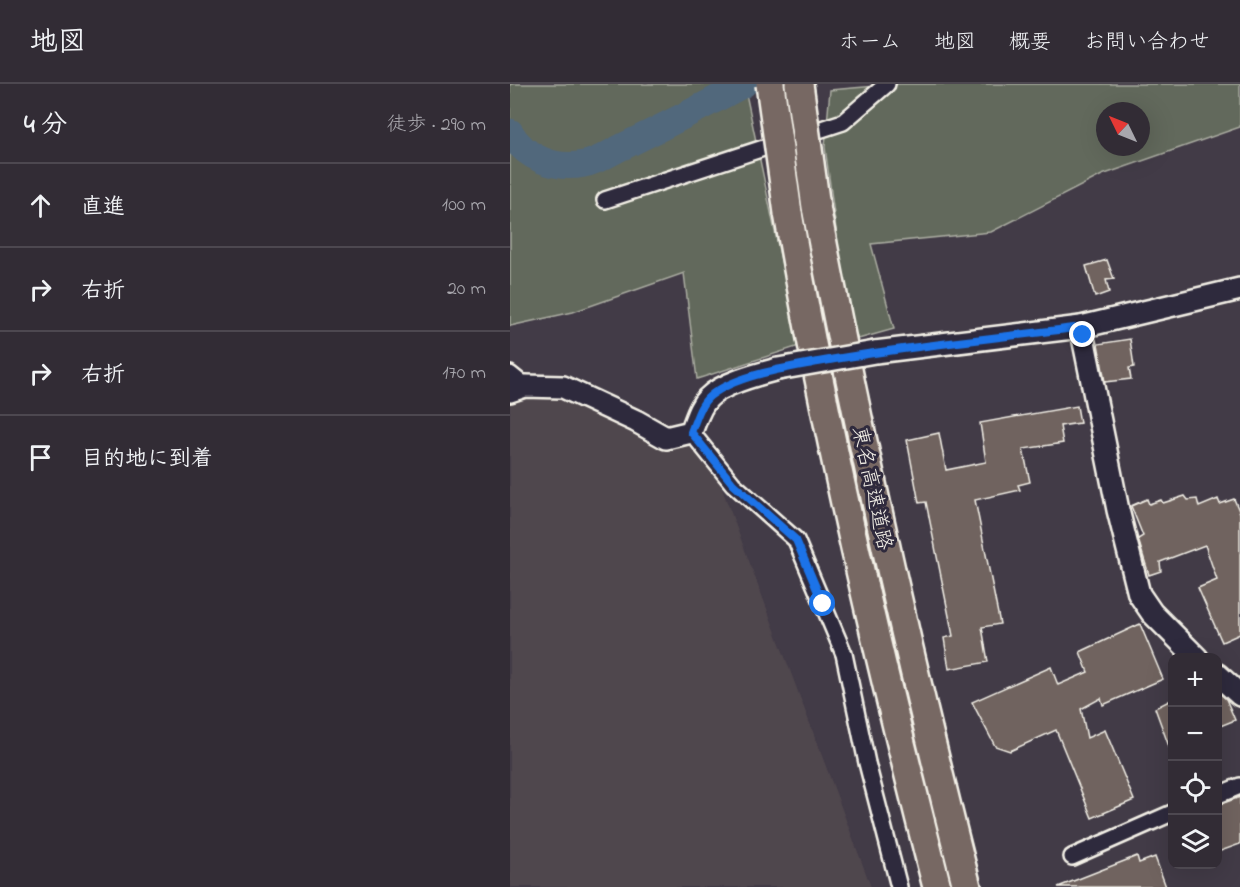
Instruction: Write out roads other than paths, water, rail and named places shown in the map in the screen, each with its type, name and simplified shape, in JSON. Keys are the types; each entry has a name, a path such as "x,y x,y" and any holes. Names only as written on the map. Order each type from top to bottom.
{"highway":[{"name":"東名高速道路","path":"770,84 788,213 810,337 861,578 937,887"},
{"name":"東名高速道路","path":"799,84 816,207 838,326 895,592 967,887"}],"street":[{"path":"605,200 843,122 887,84"},
{"path":"691,432 700,408 709,396 744,378 778,369 875,352 1081,327 1240,289"},
{"path":"1081,327 1118,510 1139,594 1152,614 1192,653"},
{"path":"515,384 563,387 636,421 666,438 691,432"},
{"path":"691,432 733,484 796,540 844,654 867,763 899,887"},
{"path":"1222,678 1240,694"},
{"path":"1222,793 1240,786"},
{"path":"1072,857 1168,815"}],"waterway":[{"path":"510,132 524,149 542,160 562,165 584,164 604,157 744,84"}]}
